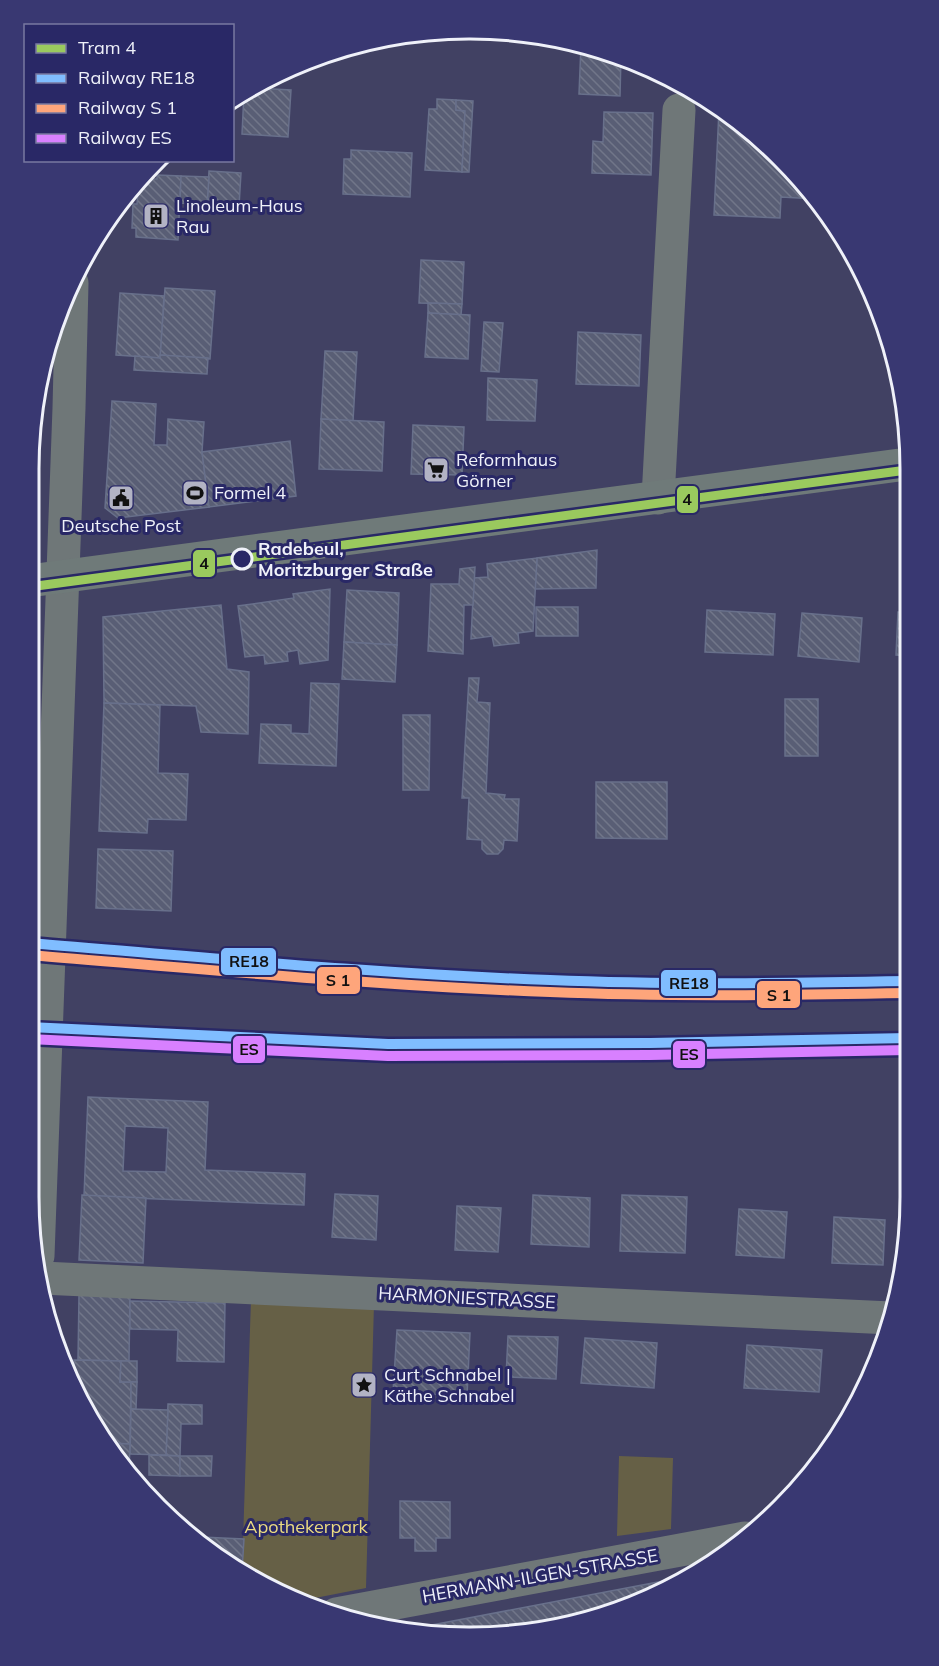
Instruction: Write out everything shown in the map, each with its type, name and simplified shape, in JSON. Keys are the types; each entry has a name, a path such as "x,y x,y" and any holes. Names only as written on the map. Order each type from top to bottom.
{"main road":[{"path":"39,580 900,465"}],"street":[{"path":"658,498 679,111"},
{"path":"39,1081 54,827 71,307"},
{"name":"HARMONIESTRASSE","path":"47,1278 882,1318"},
{"name":"HERMANN-ILGEN-STRASSE","path":"354,1611 727,1541"}],"green space":[{"name":"Apothekerpark","path":"251,1299 374,1304 366,1588 315,1598 279,1583 242,1562"},
{"path":"619,1456 673,1458 671,1529 617,1536"}],"building":[{"path":"581,54 621,67 620,96 579,94"},
{"path":"269,89 291,90 288,137 242,134 243,104"},
{"path":"437,99 456,100 456,110 465,111 462,172 425,170 429,109 437,109"},
{"path":"456,100 473,101 469,172 462,172 465,111 456,110"},
{"path":"604,112 653,113 651,175 592,173 593,141 603,142"},
{"path":"719,119 774,165 804,198 781,197 780,218 714,215"},
{"path":"351,150 412,153 410,197 343,194 344,159 351,159"},
{"path":"209,171 241,173 239,206 207,205"},
{"name":"Linoleum-Haus Rau","path":"157,175 181,176 178,240 136,237 136,228 132,228 133,204 137,204 138,196 152,179 157,179"},
{"path":"181,176 209,177 207,205 180,203"},
{"path":"421,260 464,262 462,304 419,303"},
{"path":"165,288 215,291 210,359 160,355"},
{"path":"120,293 164,296 160,358 116,355"},
{"path":"428,303 462,304 461,315 428,313"},
{"path":"428,313 470,315 468,359 425,357"},
{"path":"484,322 503,323 499,372 481,371"},
{"path":"578,332 641,335 639,386 576,384"},
{"path":"325,351 357,352 353,421 321,419"},
{"path":"160,355 208,358 207,374 134,370 135,356 160,358"},
{"path":"488,378 537,380 535,421 487,420"},
{"path":"112,401 156,404 154,445 167,445 168,419 204,422 202,452 209,507 118,518 105,508"},
{"path":"321,419 384,422 382,471 319,469"},
{"path":"413,425 464,427 462,475 411,474"},
{"path":"290,441 296,496 209,507 202,452"},
{"path":"597,550 596,588 535,589 537,558"},
{"path":"537,558 533,631 518,633 519,643 494,646 492,636 471,639 474,578 488,577 487,564"},
{"path":"475,567 473,605 464,605 463,654 428,651 431,584 459,584 460,569"},
{"path":"330,589 328,660 300,664 298,650 287,652 288,661 265,664 264,655 245,657 238,606 294,598 293,594"},
{"path":"347,590 399,593 397,645 344,642"},
{"path":"221,605 227,669 249,672 248,734 201,732 196,706 104,703 103,617"},
{"path":"536,607 578,607 578,636 536,636"},
{"path":"707,610 775,614 773,655 705,652"},
{"path":"898,612 900,612 900,655 896,655"},
{"path":"802,613 862,618 859,662 798,656"},
{"path":"344,642 397,645 395,682 342,679"},
{"path":"469,678 479,678 477,702 490,703 486,793 505,795 504,799 519,799 517,841 504,840 503,849 498,854 487,854 482,849 482,840 467,839 469,798 462,798"},
{"path":"311,683 339,684 336,766 259,763 261,724 291,725 291,733 309,734"},
{"path":"785,699 818,699 818,756 785,756"},
{"path":"104,703 160,705 158,773 188,774 186,820 148,819 147,833 99,831"},
{"path":"403,715 430,715 429,790 403,790"},
{"path":"596,782 667,782 667,839 596,838"},
{"path":"98,849 173,851 171,911 96,908"},
{"path":"88,1097 208,1102 205,1170 305,1174 304,1205 84,1196","holes":["125,1126 168,1128 166,1172 123,1171"]},
{"path":"335,1194 378,1196 376,1240 332,1237"},
{"path":"82,1195 146,1198 143,1263 79,1260"},
{"path":"533,1195 590,1198 589,1247 531,1244"},
{"path":"622,1195 687,1197 685,1253 620,1251"},
{"path":"457,1206 501,1208 498,1252 455,1250"},
{"path":"739,1209 787,1212 784,1258 736,1255"},
{"path":"834,1217 885,1220 883,1265 832,1263"},
{"path":"79,1295 130,1296 129,1361 78,1360"},
{"path":"130,1301 225,1303 224,1362 177,1361 178,1330 130,1329"},
{"path":"397,1330 470,1333 467,1396 393,1392"},
{"path":"508,1336 558,1337 556,1379 506,1377"},
{"path":"585,1338 657,1343 654,1388 581,1383"},
{"path":"747,1345 822,1350 819,1392 744,1388"},
{"path":"74,1360 121,1361 120,1382 131,1382 130,1444 117,1443 83,1387 74,1366"},
{"path":"121,1361 137,1361 137,1382 120,1382"},
{"path":"131,1382 137,1382 136,1409 131,1409"},
{"path":"168,1404 202,1405 202,1424 181,1424 180,1456 166,1455"},
{"path":"131,1409 168,1410 166,1455 130,1454"},
{"path":"117,1443 130,1444 129,1461"},
{"path":"149,1455 180,1456 180,1476 149,1475"},
{"path":"180,1456 212,1456 211,1476 180,1476"},
{"path":"400,1501 450,1502 450,1538 436,1538 436,1551 415,1551 415,1538 400,1538"},
{"path":"206,1537 244,1539 243,1562"},
{"path":"664,1581 608,1604 553,1619 498,1626 432,1625"}],"tram line":[{"name":"4","path":"39,586 900,471"}],"rail line":[{"name":"RE18","path":"39,944 420,974 595,982 900,981"},
{"name":"RE18","path":"39,1027 388,1044 650,1043 900,1038"},
{"name":"ES","path":"39,1039 388,1056 650,1055 900,1050"}],"transit line":[{"path":"39,956 420,986 595,994 900,993"}],"place":[{"name":"Linoleum-Haus Rau","path":"156,216"},
{"name":"Reformhaus Görner","path":"436,470"},
{"name":"Formel 4","path":"195,493"},
{"name":"Deutsche Post","path":"121,498"},
{"name":"Radebeul, Moritzburger Straße","path":"242,559"},
{"name":"Curt Schnabel | Käthe Schnabel","path":"364,1385"}]}
